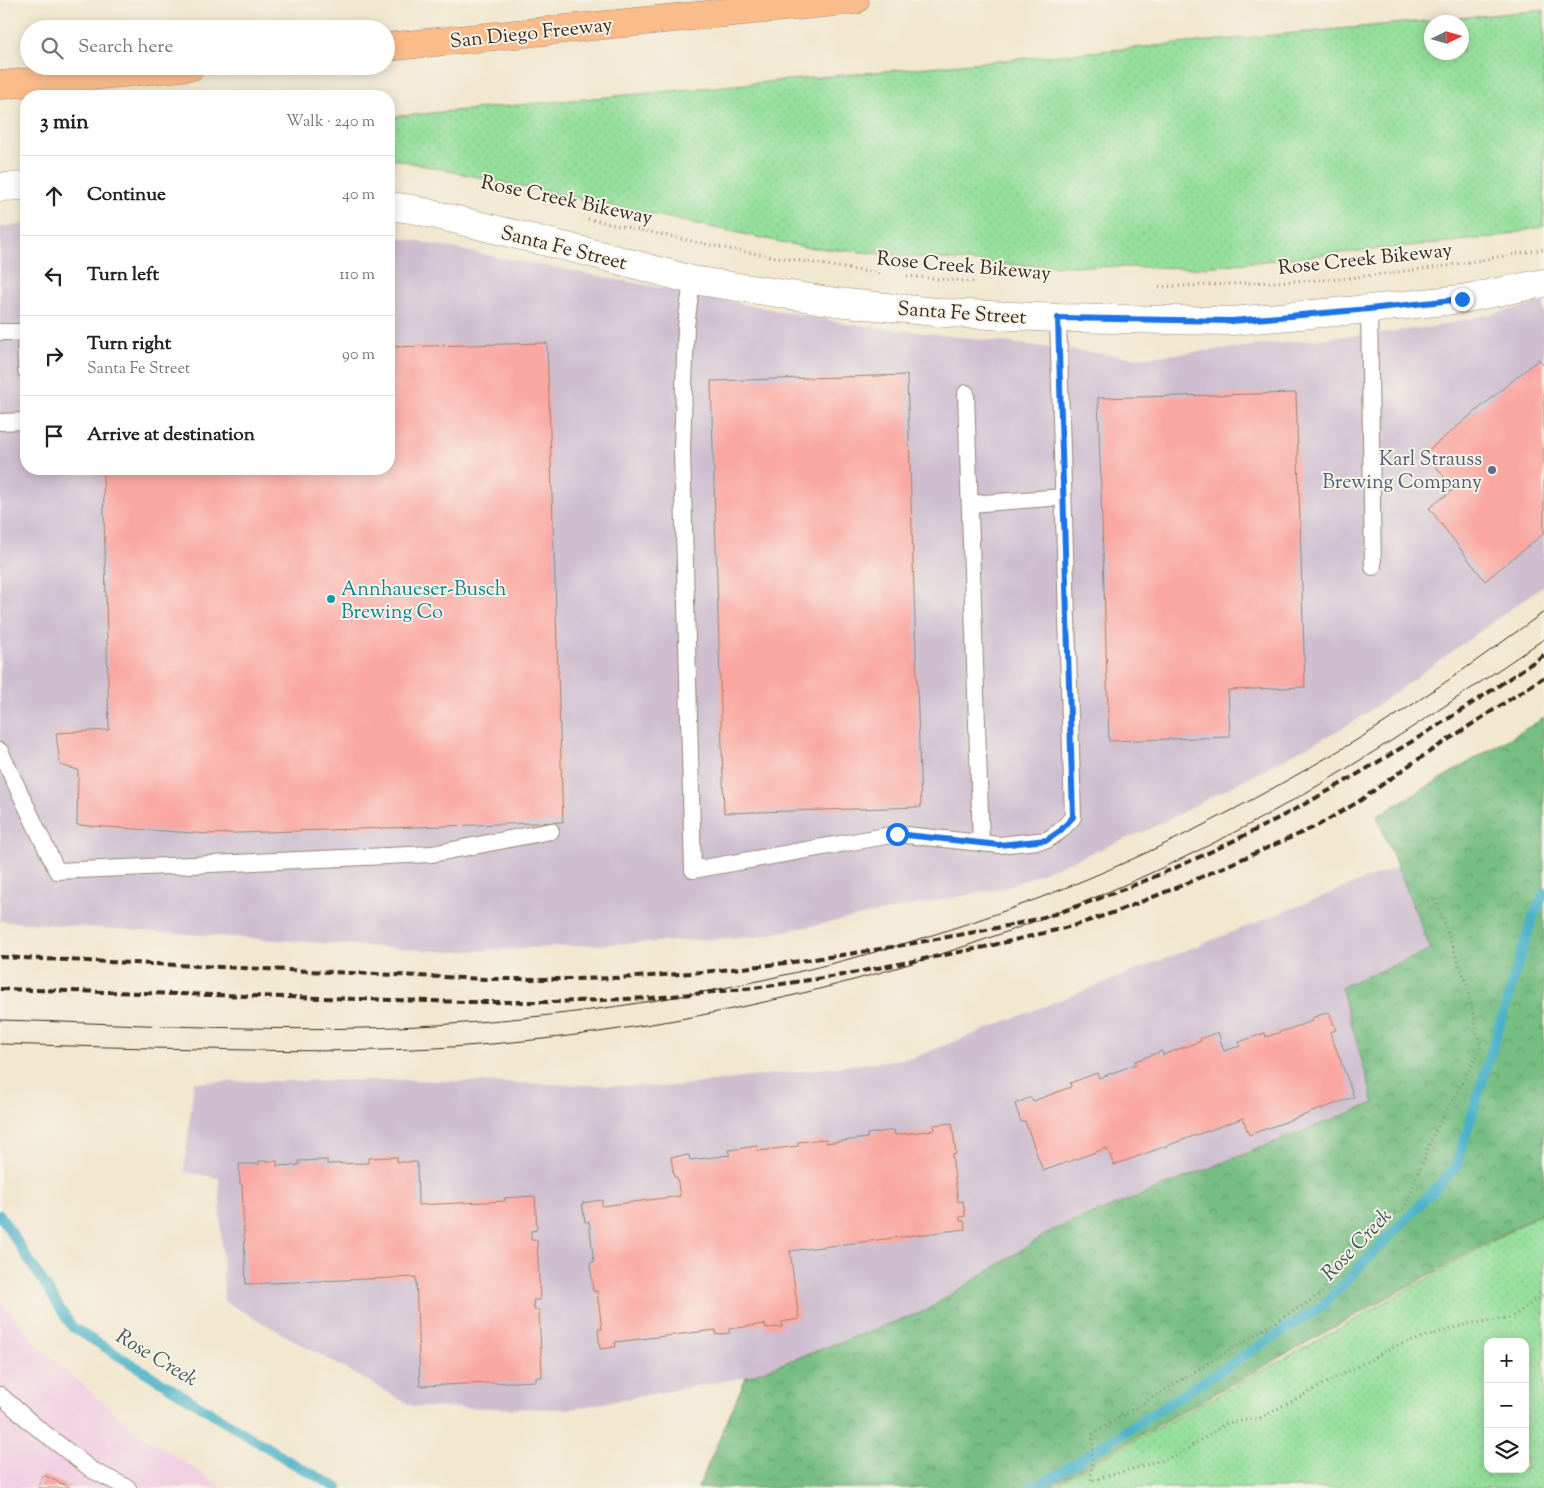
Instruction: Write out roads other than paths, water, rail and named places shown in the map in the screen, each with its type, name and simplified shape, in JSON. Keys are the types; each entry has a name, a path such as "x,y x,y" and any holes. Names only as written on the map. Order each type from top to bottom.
{"highway":[{"name":"San Diego Freeway","path":"395,46 855,0"},
{"path":"0,85 101,75"}],"street":[{"path":"0,188 20,186"},
{"name":"Santa Fe Street","path":"395,207 422,212 692,280 836,302 946,313 1058,318 1232,321 1462,299 1544,283"}],"lane":[{"path":"692,280 686,326 682,450 693,870 897,834 999,845 1047,840 1060,831 1073,817 1058,318"},
{"path":"1369,309 1373,566"},
{"path":"0,332 20,332"},
{"path":"966,393 981,843"},
{"path":"0,422 20,421"},
{"path":"970,504 1064,497"},
{"path":"0,751 57,871 432,854 551,832"},
{"path":"0,1395 35,1426 92,1470 128,1488"}],"waterway":[{"name":"Rose Creek","path":"1029,1488 1047,1481 1322,1306 1456,1167 1532,919 1544,893"},
{"name":"Rose Creek","path":"0,1215 72,1327 294,1464 338,1488"}],"tram line":[{"path":"0,1020 163,1026 327,1029 436,1025 509,1019 653,1001 725,988 867,954 938,933 1049,894 1132,859 1214,820 1294,777 1387,721 1544,612"},
{"path":"0,1044 292,1051 435,1048 541,1039 647,1025 752,1005 856,979 958,948 1059,912 1157,870 1252,823 1364,758 1544,639"}],"railway":[{"path":"0,957 485,979 609,978 721,970 791,962 862,952 1022,923 1058,913 1117,892 1240,838 1319,796 1415,740 1544,655"},
{"path":"0,989 466,1002 551,1002 651,998 754,988 837,976 985,947 1073,926 1118,911 1317,826 1358,802 1408,766 1544,677"}],"place":[{"name":"Karl Strauss Brewing Company","path":"1492,470"},
{"name":"Annhaueser-Busch Brewing Co","path":"331,599"}]}
